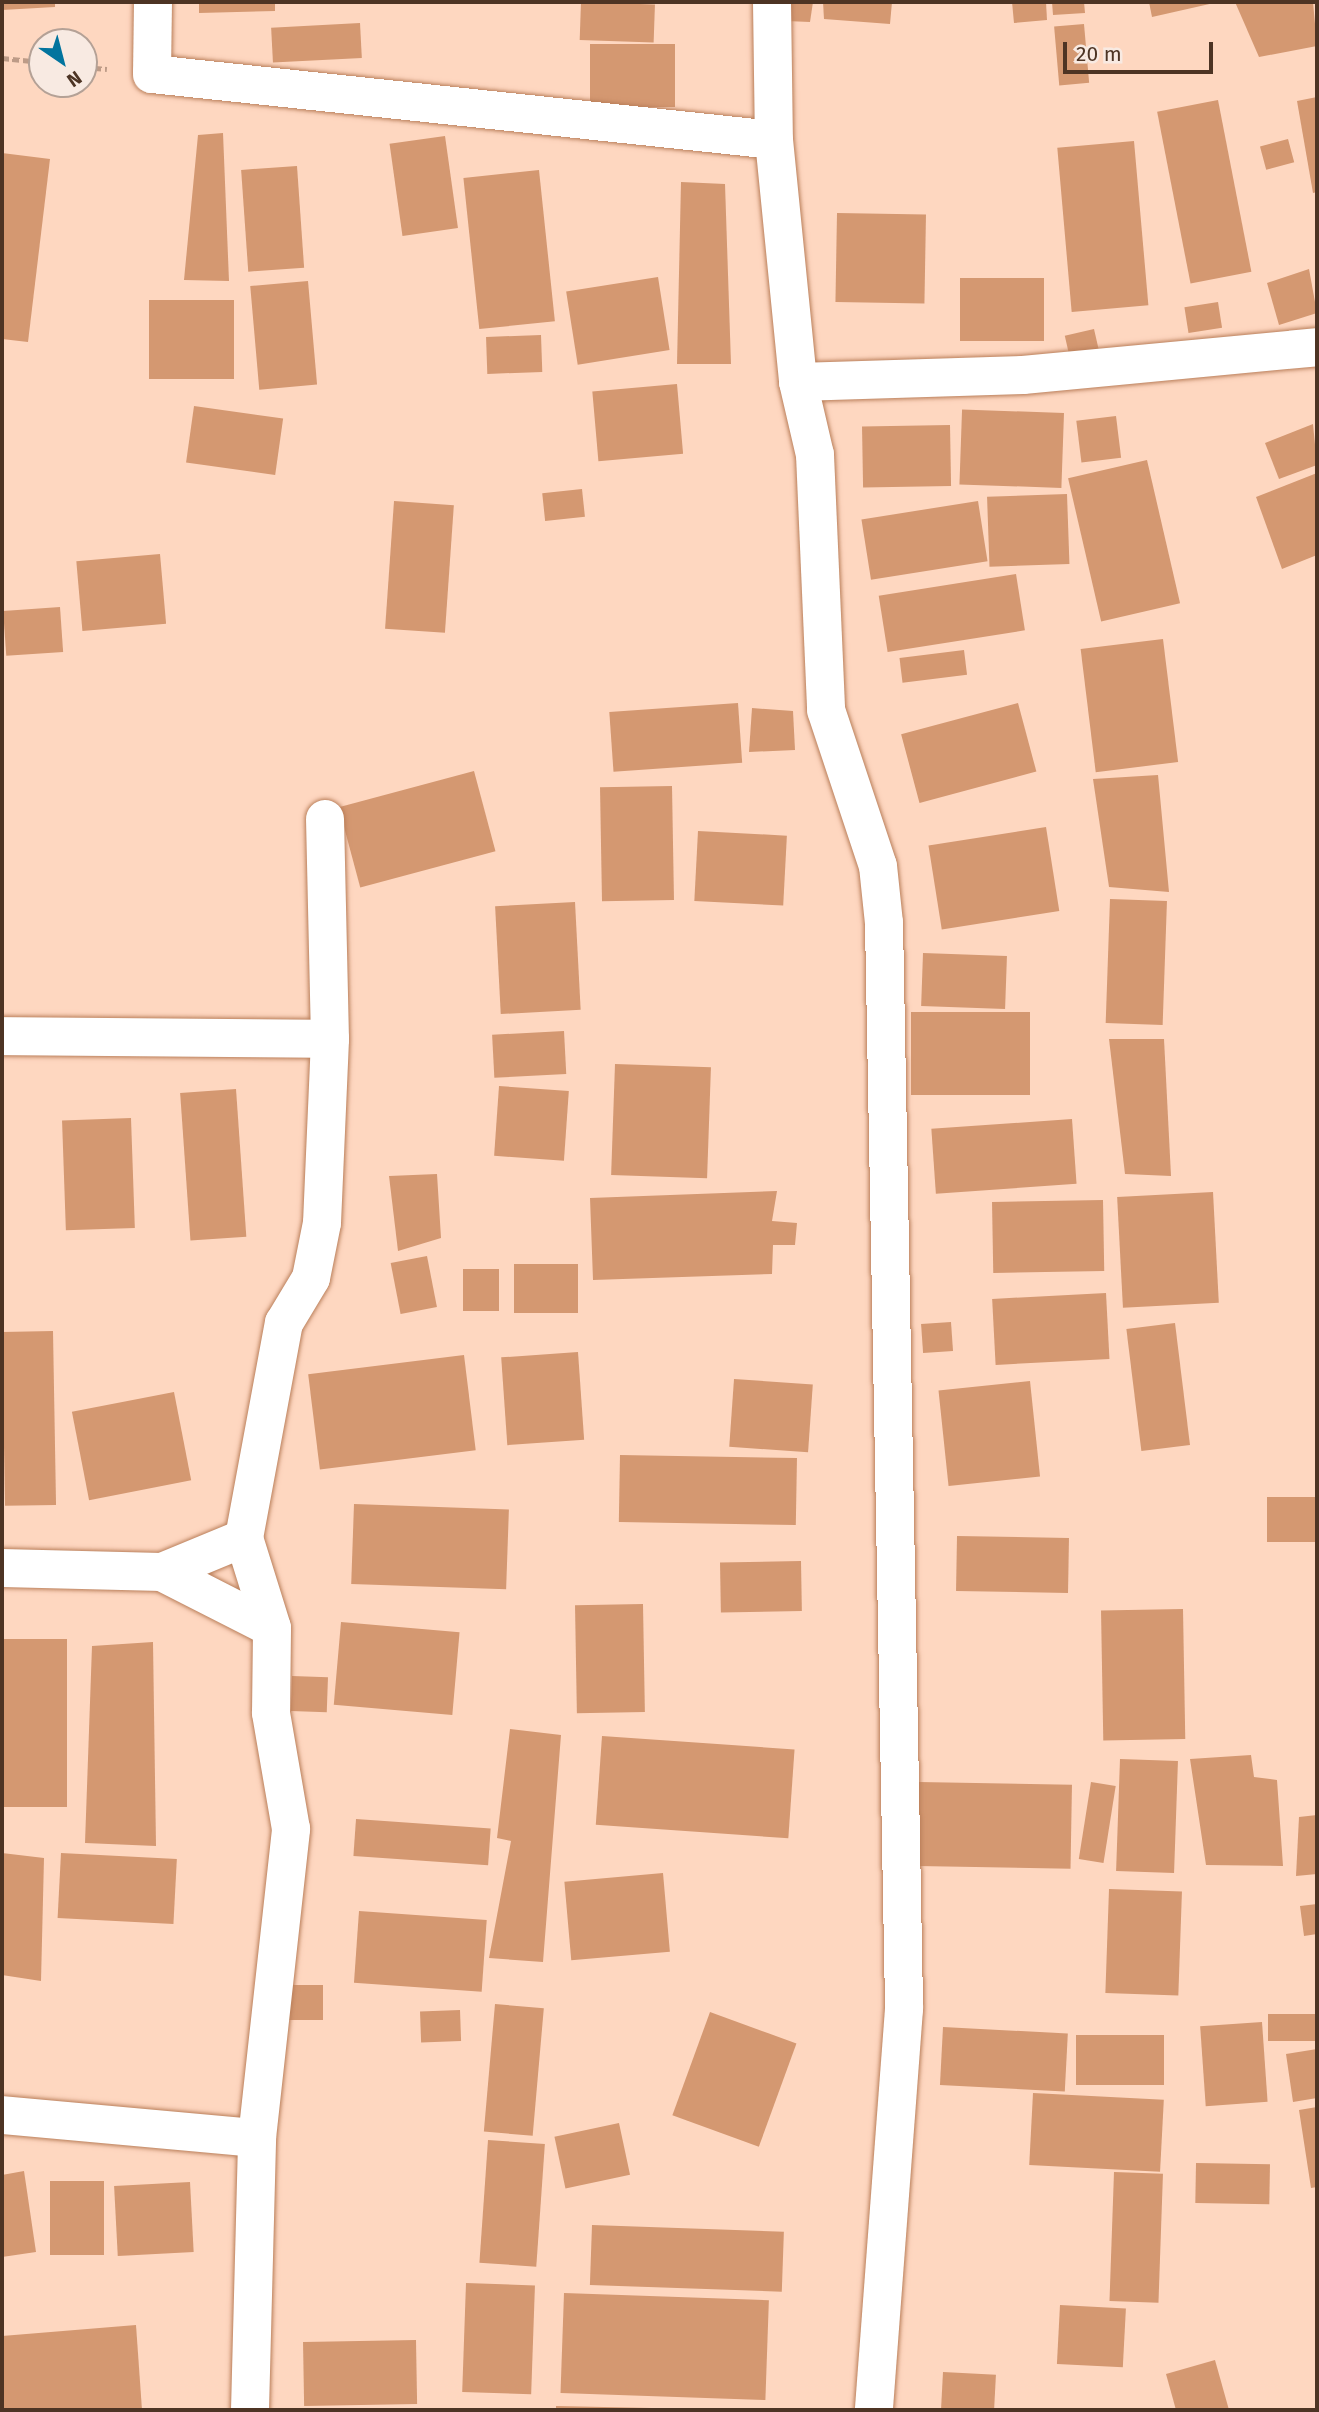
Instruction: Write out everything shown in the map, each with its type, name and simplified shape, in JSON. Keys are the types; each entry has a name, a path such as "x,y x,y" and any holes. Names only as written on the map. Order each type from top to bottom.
{"street":[{"path":"153,2 152,74 774,140"},
{"path":"772,2 774,140 798,383 815,455 826,710 878,866 887,982 904,2009 874,2410"},
{"path":"798,383 1023,375 1317,347"},
{"path":"250,2410 257,2138 292,1829 271,1713 272,1628 244,1538 284,1323 311,1278 323,1223 330,1039 325,819"},
{"path":"2,1036 330,1039"},
{"path":"2,1568 162,1572 244,1538"},
{"path":"162,1572 272,1628"},
{"path":"2,2115 257,2138"}],"path":[{"path":"2,58 28,61"}],"building":[{"path":"2,2 55,2 55,7 2,10"},
{"path":"199,2 275,2 275,11 199,13"},
{"path":"581,2 655,5 654,43 580,40"},
{"path":"786,2 813,2 810,22 786,21"},
{"path":"823,2 892,2 890,24 824,19"},
{"path":"1012,2 1046,2 1047,20 1014,23"},
{"path":"1052,2 1084,2 1085,13 1053,15"},
{"path":"1149,2 1214,2 1214,3 1152,17"},
{"path":"1235,2 1313,2 1317,46 1259,57"},
{"path":"360,23 362,58 273,63 271,28"},
{"path":"1084,24 1089,83 1059,85 1054,27"},
{"path":"590,44 675,44 675,107 590,107"},
{"path":"1317,97 1317,192 1313,193 1297,101"},
{"path":"1218,100 1251,272 1191,284 1157,112"},
{"path":"223,133 229,281 184,280 198,135"},
{"path":"445,136 458,228 402,236 390,144"},
{"path":"1288,139 1294,162 1266,170 1260,147"},
{"path":"1134,141 1148,305 1072,312 1057,148"},
{"path":"2,153 50,159 28,342 2,339"},
{"path":"297,166 304,268 248,272 241,170"},
{"path":"539,170 555,321 479,329 463,178"},
{"path":"681,182 725,184 731,364 677,364"},
{"path":"837,213 926,215 924,304 835,302"},
{"path":"1309,269 1317,313 1279,325 1267,283"},
{"path":"658,277 670,350 578,365 566,292"},
{"path":"960,278 1044,278 1044,341 960,341"},
{"path":"308,281 317,385 259,390 250,286"},
{"path":"149,300 234,300 234,379 149,379"},
{"path":"1218,302 1222,328 1188,333 1184,307"},
{"path":"1094,329 1099,350 1070,357 1065,336"},
{"path":"541,335 542,372 487,374 486,337"},
{"path":"677,384 683,454 598,461 592,391"},
{"path":"194,406 283,419 275,475 186,462"},
{"path":"962,409 1064,413 1061,488 959,484"},
{"path":"1116,416 1121,458 1081,463 1076,421"},
{"path":"1313,424 1317,465 1279,479 1265,443"},
{"path":"950,425 951,486 863,488 862,427"},
{"path":"1147,460 1180,603 1101,621 1068,478"},
{"path":"1317,473 1317,555 1282,569 1256,497"},
{"path":"582,489 585,517 545,521 542,493"},
{"path":"1067,494 1069,564 989,567 987,497"},
{"path":"394,501 454,505 445,633 385,629"},
{"path":"978,501 988,561 871,580 861,519"},
{"path":"160,554 166,624 82,631 76,561"},
{"path":"1016,574 1025,630 888,652 879,596"},
{"path":"60,607 63,652 6,656 3,611"},
{"path":"1163,639 1178,762 1096,772 1081,649"},
{"path":"964,650 967,675 903,683 899,658"},
{"path":"738,703 742,763 613,772 609,712"},
{"path":"1018,703 1036,772 919,803 901,734"},
{"path":"752,708 793,711 795,750 749,752"},
{"path":"474,771 495,851 360,887 339,807"},
{"path":"1158,775 1169,892 1109,887 1093,779"},
{"path":"672,786 674,900 602,901 600,787"},
{"path":"1046,827 1059,911 942,930 928,846"},
{"path":"698,831 787,836 783,906 694,901"},
{"path":"1110,899 1167,901 1163,1025 1106,1023"},
{"path":"575,902 581,1010 501,1014 495,906"},
{"path":"923,953 1007,956 1005,1009 921,1006"},
{"path":"911,1012 1030,1012 1030,1095 911,1095"},
{"path":"564,1031 566,1074 494,1078 492,1035"},
{"path":"1109,1039 1164,1039 1171,1176 1125,1174"},
{"path":"615,1064 711,1067 707,1178 611,1175"},
{"path":"499,1086 569,1091 564,1161 494,1156"},
{"path":"236,1089 246,1237 190,1241 180,1093"},
{"path":"131,1118 135,1228 66,1230 62,1120"},
{"path":"1072,1119 1077,1184 936,1194 931,1129"},
{"path":"437,1174 441,1238 398,1251 389,1176"},
{"path":"777,1191 772,1221 797,1223 795,1245 773,1245 772,1274 593,1280 590,1198"},
{"path":"1213,1192 1219,1303 1123,1308 1117,1197"},
{"path":"1103,1200 1104,1271 993,1273 992,1202"},
{"path":"427,1256 437,1307 401,1314 391,1263"},
{"path":"514,1264 578,1264 578,1313 514,1313"},
{"path":"463,1269 499,1269 499,1311 463,1311"},
{"path":"1106,1293 1109,1359 996,1365 992,1299"},
{"path":"951,1322 953,1351 923,1353 921,1324"},
{"path":"1175,1323 1190,1445 1141,1451 1126,1329"},
{"path":"53,1331 56,1505 5,1506 2,1332"},
{"path":"578,1352 584,1440 507,1445 501,1357"},
{"path":"464,1355 476,1450 320,1469 308,1374"},
{"path":"734,1379 813,1385 808,1452 729,1447"},
{"path":"1030,1381 1040,1476 949,1486 939,1391"},
{"path":"174,1392 191,1480 89,1500 72,1412"},
{"path":"620,1455 797,1458 796,1525 619,1522"},
{"path":"1267,1497 1317,1497 1317,1542 1267,1542"},
{"path":"354,1504 509,1509 506,1589 351,1584"},
{"path":"957,1536 1069,1538 1068,1593 956,1591"},
{"path":"801,1561 802,1611 721,1612 720,1562"},
{"path":"643,1604 645,1712 577,1713 575,1605"},
{"path":"1183,1609 1185,1739 1103,1740 1101,1610"},
{"path":"341,1622 460,1632 452,1715 334,1705"},
{"path":"2,1639 67,1639 67,1807 2,1807"},
{"path":"153,1642 156,1846 85,1843 92,1646"},
{"path":"292,1676 328,1677 327,1712 291,1711"},
{"path":"510,1729 561,1735 543,1962 489,1958 511,1841 497,1838"},
{"path":"602,1736 795,1749 788,1838 596,1825"},
{"path":"1251,1755 1254,1777 1277,1780 1283,1866 1206,1865 1190,1759"},
{"path":"1120,1759 1178,1761 1174,1873 1116,1871"},
{"path":"919,1782 1072,1785 1071,1869 918,1866"},
{"path":"1091,1782 1116,1786 1103,1863 1079,1859"},
{"path":"1317,1815 1317,1874 1296,1876 1299,1817"},
{"path":"356,1819 491,1828 488,1865 353,1856"},
{"path":"2,1853 44,1858 41,1981 2,1975"},
{"path":"61,1853 177,1859 173,1924 58,1918"},
{"path":"663,1873 670,1952 571,1960 564,1882"},
{"path":"1109,1889 1182,1892 1178,1995 1105,1993"},
{"path":"1317,1904 1317,1934 1304,1936 1300,1906"},
{"path":"359,1911 487,1920 482,1992 354,1983"},
{"path":"284,1985 323,1985 323,2020 284,2020"},
{"path":"495,2004 544,2008 533,2136 484,2132"},
{"path":"460,2010 461,2041 421,2042 420,2011"},
{"path":"710,2012 796,2043 759,2147 672,2115"},
{"path":"1268,2014 1317,2014 1317,2041 1268,2041"},
{"path":"1262,2022 1268,2102 1206,2106 1200,2026"},
{"path":"943,2027 1068,2034 1065,2091 940,2085"},
{"path":"1076,2035 1164,2035 1164,2085 1076,2085"},
{"path":"1317,2049 1317,2098 1293,2102 1286,2054"},
{"path":"1033,2093 1164,2100 1160,2172 1029,2165"},
{"path":"1317,2107 1317,2187 1311,2188 1299,2110"},
{"path":"619,2123 630,2175 565,2189 554,2137"},
{"path":"488,2140 545,2144 536,2267 479,2263"},
{"path":"1196,2163 1270,2164 1269,2204 1195,2203"},
{"path":"24,2171 36,2252 2,2257 2,2175"},
{"path":"1114,2172 1163,2174 1158,2303 1109,2301"},
{"path":"50,2181 104,2181 104,2255 50,2255"},
{"path":"190,2182 194,2252 118,2256 114,2186"},
{"path":"592,2225 784,2232 782,2292 590,2285"},
{"path":"466,2283 535,2285 531,2394 462,2392"},
{"path":"564,2293 769,2300 765,2400 561,2393"},
{"path":"1060,2305 1126,2308 1123,2367 1057,2364"},
{"path":"136,2325 142,2410 2,2410 2,2336"},
{"path":"416,2340 417,2404 304,2406 303,2342"},
{"path":"1215,2360 1229,2410 1176,2410 1166,2374"},
{"path":"943,2372 996,2375 994,2410 941,2410"},
{"path":"556,2406 652,2408 652,2410 556,2410"}]}
